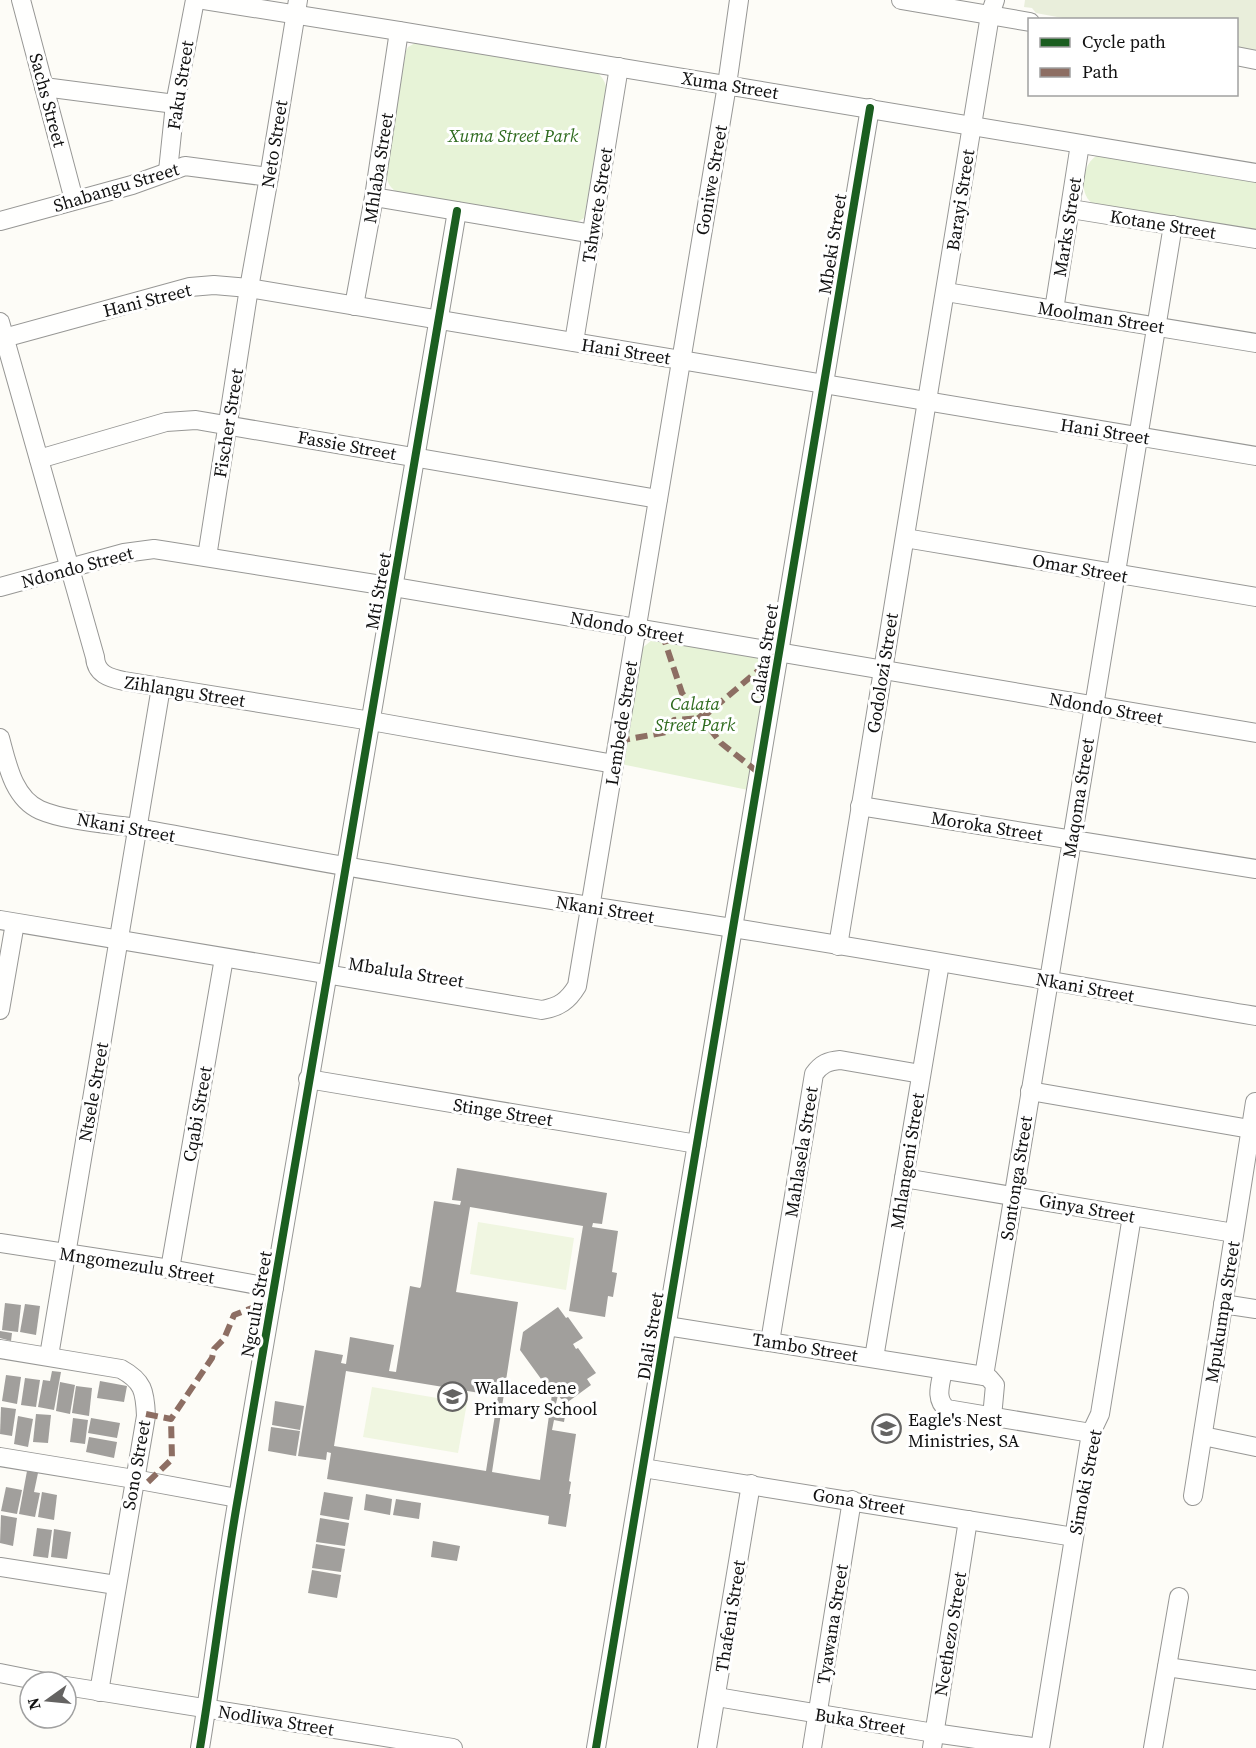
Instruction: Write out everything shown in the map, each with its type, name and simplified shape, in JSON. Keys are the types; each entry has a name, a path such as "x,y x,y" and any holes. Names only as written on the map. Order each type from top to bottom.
{"street":[{"name":"Sachs Street","path":"21,0 74,200"},
{"name":"Faku Street","path":"168,171 175,104 195,0"},
{"name":"Xuma Street","path":"204,0 297,7 399,31 1256,173"},
{"name":"Goniwe Street","path":"681,360 739,0"},
{"path":"901,0 992,8 1028,22"},
{"name":"Neto Street","path":"249,288 297,7"},
{"name":"Barayi Street","path":"927,401 992,8"},
{"name":"Mhlaba Street","path":"354,306 374,197 399,31"},
{"path":"1238,56 1256,60"},
{"name":"Tshwete Street","path":"574,342 619,67"},
{"path":"44,87 175,104"},
{"name":"Mbeki Street","path":"824,384 870,108"},
{"name":"Marks Street","path":"1054,310 1080,144"},
{"name":"Shabangu Street","path":"0,221 132,185 185,166 269,177"},
{"path":"374,197 593,234"},
{"name":"Kotane Street","path":"1071,208 1256,239"},
{"name":"Mti Street","path":"346,867 457,211"},
{"name":"Maqoma Street","path":"1048,981 1173,225"},
{"name":"Hani Street","path":"2,333 190,287 214,285 249,288 1256,456"},
{"name":"Fischer Street","path":"207,557 249,288"},
{"name":"Moolman Street","path":"946,292 1256,343"},
{"name":"Zihlangu Street","path":"2,333 95,657 95,666 110,678 614,764"},
{"name":"Lembede Street","path":"590,907 681,360"},
{"name":"Calata Street","path":"733,928 824,384"},
{"name":"Godolozi Street","path":"838,946 927,401"},
{"name":"Fassie Street","path":"39,459 166,422 196,420 658,499"},
{"name":"Omar Street","path":"905,538 1256,597"},
{"name":"Ndondo Street","path":"0,587 140,550 154,549 394,587 1256,733"},
{"name":"Ntsele Street","path":"49,1356 161,687"},
{"name":"Nkani Street","path":"0,738 17,788 37,809 52,815 137,828 346,867 733,928 1256,1016"},
{"name":"Moroka Street","path":"860,806 1256,869"},
{"name":"Ngculu Street","path":"200,1748 237,1498 346,867"},
{"name":"Mbalula Street","path":"7,922 533,1008 553,1008 569,999 577,986 590,907"},
{"path":"0,1010 7,922"},
{"name":"Dlali Street","path":"596,1748 733,928"},
{"name":"Cqabi Street","path":"170,1269 224,958"},
{"name":"Mhlangeni Street","path":"874,1358 940,963"},
{"name":"Sontonga Street","path":"984,1376 1048,981"},
{"name":"Mahlasela Street","path":"770,1342 814,1074 820,1066 829,1061 840,1060 921,1074"},
{"name":"Stinge Street","path":"309,1079 697,1144"},
{"path":"1030,1091 1250,1129"},
{"name":"Mpukumpa Street","path":"1192,1496 1255,1102"},
{"name":"Ginya Street","path":"904,1178 1234,1233"},
{"name":"Simoki Street","path":"1039,1748 1091,1433 1100,1414 1132,1216"},
{"name":"Mngomezulu Street","path":"0,1243 170,1269 274,1288"},
{"path":"1223,1304 1256,1309"},
{"name":"Tambo Street","path":"667,1326 984,1376"},
{"name":"Sono Street","path":"0,1348 120,1369 137,1378 142,1386 146,1414 99,1692"},
{"path":"943,1370 939,1396 942,1405 950,1410 1091,1433"},
{"path":"984,1376 995,1385 992,1416"},
{"path":"1203,1436 1256,1447"},
{"path":"0,1457 237,1498"},
{"name":"Gona Street","path":"643,1468 1074,1537"},
{"name":"Thafeni Street","path":"707,1748 751,1484"},
{"name":"Tyawana Street","path":"812,1748 852,1500"},
{"name":"Ncethezo Street","path":"933,1741 968,1520"},
{"path":"0,1567 116,1585"},
{"path":"1153,1748 1179,1598"},
{"path":"1167,1667 1256,1680"},
{"path":"0,1673 18,1677"},
{"name":"Nodliwa Street","path":"78,1688 453,1748"},
{"name":"Buka Street","path":"717,1697 818,1714 933,1741 1039,1748"}],"green space":[{"path":"1025,0 1256,0 1256,50 1238,47 1238,18 1062,18 1036,13 1032,8 1024,7"},
{"name":"Xuma Street Park","path":"417,42 594,70 599,75 605,82 607,92 584,218 576,223 400,194 391,187 386,170 406,51 408,47"},
{"path":"1098,155 1256,179 1256,232 1092,203 1085,192 1084,178 1088,164"},
{"name":"Calata Street Park","path":"652,640 758,657 765,663 768,673 748,790 621,764 641,649"},
{"path":"478,1222 574,1238 566,1290 470,1274"},
{"path":"372,1387 467,1403 458,1453 363,1437"}],"building":[{"path":"457,1168 607,1193 602,1224 593,1223 592,1227 618,1231 612,1272 617,1273 613,1297 608,1296 605,1317 569,1311 583,1226 470,1207 456,1292 518,1302 492,1472 540,1480 552,1394 520,1350 523,1332 558,1307 583,1338 573,1344 596,1373 587,1379 591,1385 565,1404 558,1395 555,1408 566,1410 564,1422 554,1420 552,1430 576,1434 569,1481 571,1482 569,1494 571,1494 566,1527 548,1524 549,1516 327,1479 331,1453 327,1452 326,1460 298,1456 315,1350 343,1355 341,1363 346,1364 350,1337 394,1345 389,1371 396,1372 410,1286 420,1288 421,1286 434,1201 460,1205 461,1201 452,1200","holes":["346,1371 498,1396 486,1471 334,1446"]},
{"path":"5,1303 21,1305 18,1332 2,1330"},
{"path":"25,1304 40,1306 36,1335 20,1332"},
{"path":"0,1331 12,1333 11,1341 0,1338"},
{"path":"52,1371 61,1372 54,1410 38,1407 43,1380 50,1381"},
{"path":"6,1375 21,1377 17,1404 2,1401"},
{"path":"25,1378 40,1380 36,1407 21,1405"},
{"path":"100,1381 127,1386 124,1402 97,1398"},
{"path":"60,1382 75,1385 70,1414 56,1411"},
{"path":"76,1386 92,1388 89,1416 72,1413"},
{"path":"275,1401 304,1406 300,1430 272,1425"},
{"path":"1,1407 16,1409 12,1436 0,1434"},
{"path":"36,1414 51,1415 48,1443 33,1442"},
{"path":"18,1416 33,1419 28,1447 14,1444"},
{"path":"73,1418 88,1420 85,1444 70,1442"},
{"path":"91,1418 120,1423 117,1438 88,1433"},
{"path":"271,1427 300,1431 296,1456 268,1451"},
{"path":"89,1437 117,1442 114,1458 86,1452"},
{"path":"27,1471 38,1473 34,1492 40,1493 35,1517 19,1514"},
{"path":"6,1487 22,1490 17,1514 1,1511"},
{"path":"42,1492 57,1495 54,1520 38,1517"},
{"path":"324,1492 353,1497 349,1520 320,1515"},
{"path":"366,1494 392,1499 390,1515 364,1510"},
{"path":"396,1499 421,1503 419,1519 393,1515"},
{"path":"1,1515 17,1518 13,1546 0,1543"},
{"path":"320,1518 349,1523 345,1546 316,1542"},
{"path":"37,1528 52,1530 48,1558 33,1556"},
{"path":"54,1529 71,1532 67,1559 51,1557"},
{"path":"433,1541 460,1546 457,1561 431,1557"},
{"path":"316,1544 345,1549 341,1572 312,1568"},
{"path":"312,1570 341,1575 337,1598 308,1593"}],"marked path":[{"path":"662,633 682,693 721,743 759,773"},
{"path":"618,741 667,732 674,720 702,718 779,653"},
{"path":"146,1414 171,1419 212,1358 214,1349 224,1339 234,1315 262,1304 270,1310"},
{"path":"148,1482 172,1459 171,1419"}],"cycle path":[{"path":"596,1748 870,108"},
{"path":"200,1748 234,1524 457,211"}],"place":[{"name":"Wallacedene Primary School","path":"453,1397"},
{"name":"Eagle's Nest Ministries, SA","path":"887,1429"}]}
